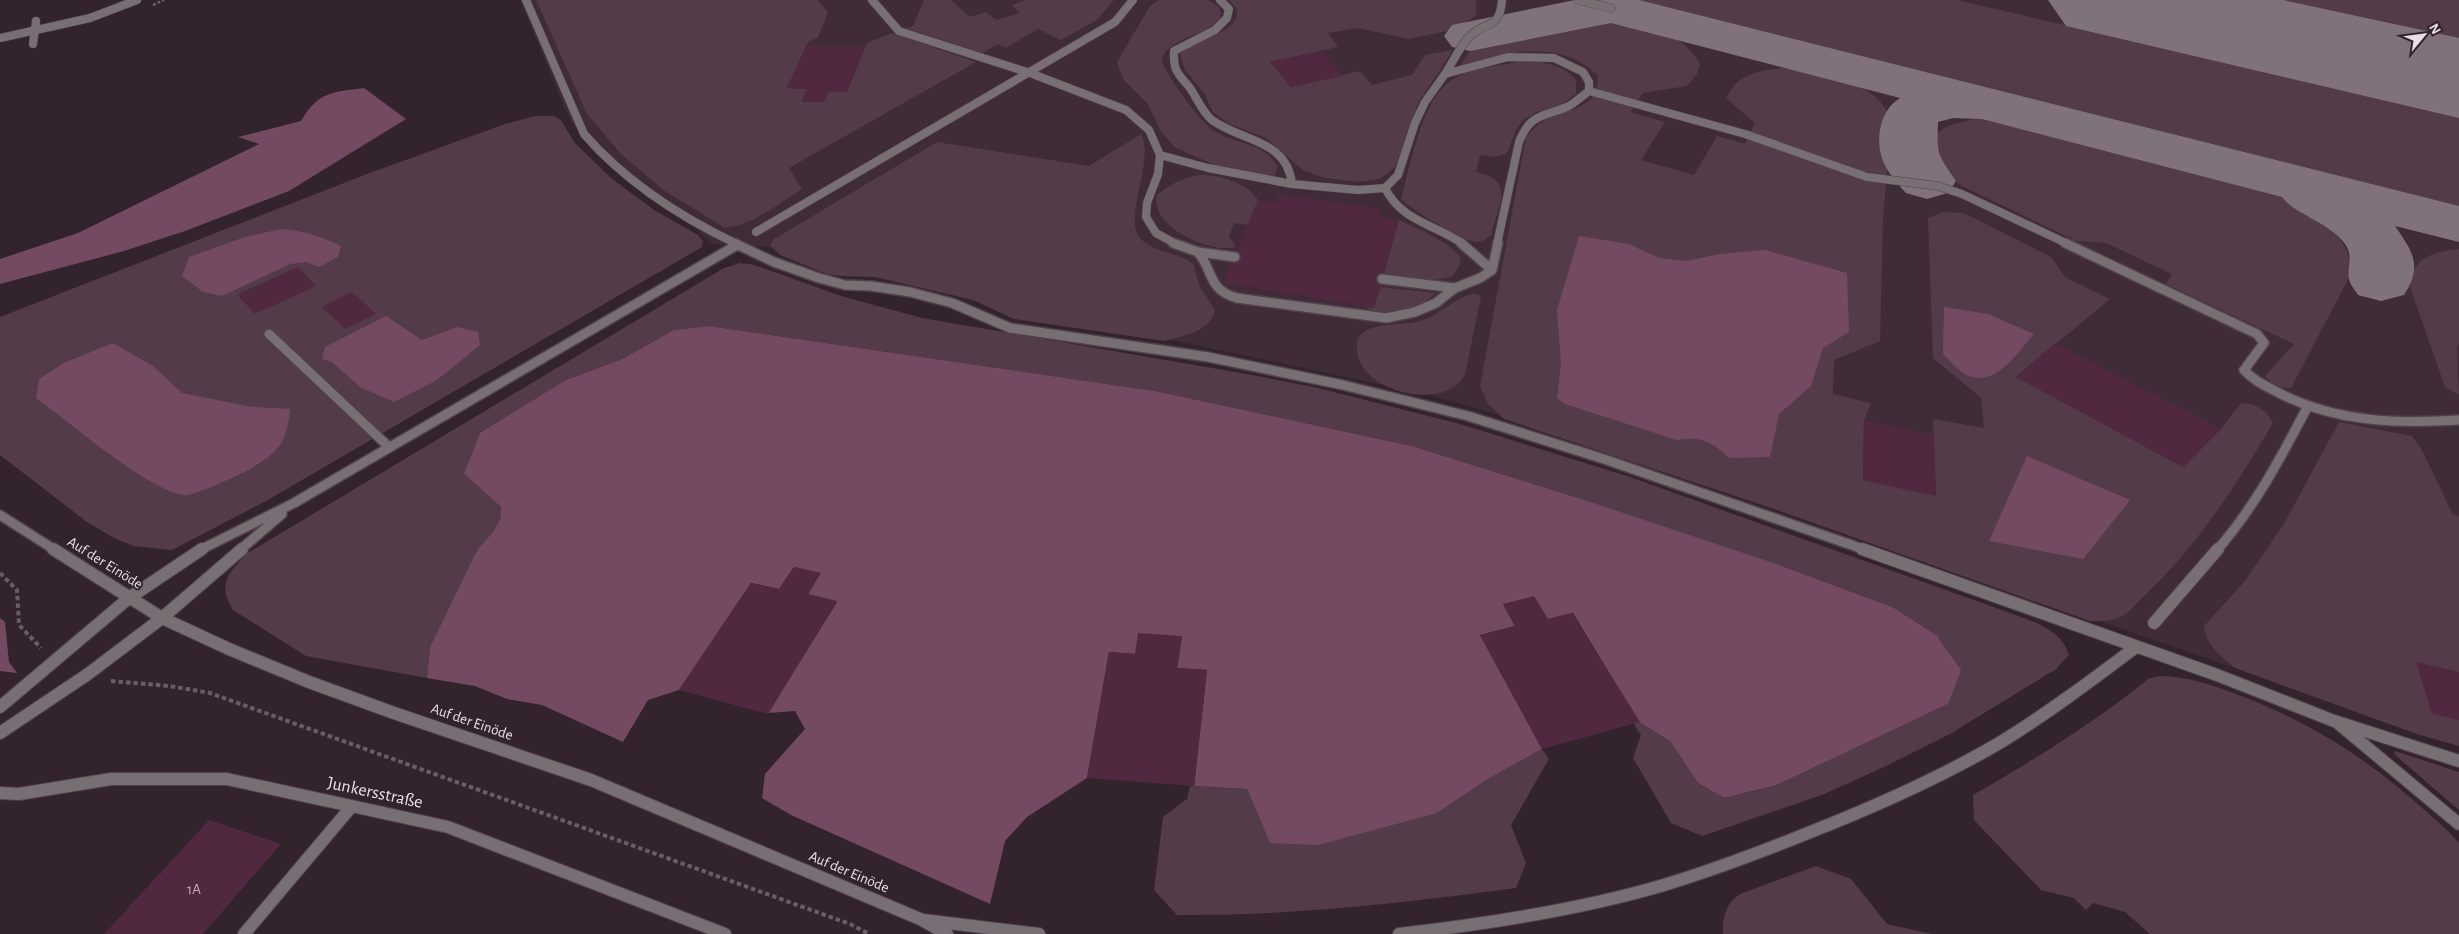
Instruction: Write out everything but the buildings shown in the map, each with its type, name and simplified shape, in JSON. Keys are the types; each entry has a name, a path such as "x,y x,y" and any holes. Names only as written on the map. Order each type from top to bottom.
{"street":[{"path":"0,39 90,18 137,0"},
{"path":"526,0 576,119 584,134 597,149 647,193 705,229 774,262 845,285 871,286 910,292 952,303 1010,328 1208,357 1342,385 1468,416 1701,492 2216,675 2334,721 2459,761"},
{"path":"872,0 899,31 1030,73 1126,110 1149,130 1160,155 1158,174 1148,203 1146,217 1156,233 1175,244 1198,252 1235,257"},
{"path":"756,232 1115,22 1133,0"},
{"path":"1220,0 1229,9 1225,23 1211,32 1180,46 1173,56 1173,66 1198,99 1208,117 1227,130 1270,147 1279,154 1291,168 1292,184"},
{"path":"1160,155 1208,168 1292,184 1358,190 1384,188 1398,175 1424,102 1470,36 1499,20 1502,11 1502,0"},
{"path":"1578,0 1611,8"},
{"path":"33,44 36,21"},
{"path":"1445,74 1508,57 1546,57 1569,64 1582,72 1589,82 1589,91"},
{"path":"1198,252 1207,261 1215,288 1223,295 1386,318 1415,312 1436,303 1455,288 1480,278 1492,270 1519,142 1526,127 1538,117 1569,106 1589,91"},
{"path":"1589,91 1745,134 1867,177 1938,186 1962,194 2257,334 2264,343 2244,370 2246,374 2253,380 2308,406 2331,413 2376,419 2459,420"},
{"path":"1384,188 1389,201 1424,226 1454,238 1492,270"},
{"path":"0,707 129,598 190,555 294,503 737,245"},
{"path":"1382,280 1455,288"},
{"path":"269,334 389,447"},
{"path":"2154,623 2235,530 2262,490 2308,406"},
{"path":"0,733 88,674 162,618 294,503"},
{"name":"Auf der Einöde","path":"0,515 162,618 309,682 591,780 920,919 947,934"},
{"path":"1399,934 1444,929 1553,911 1663,885 1760,852 1852,816 1925,782 1992,746 2060,703 2136,647"},
{"path":"2334,721 2459,824"},
{"name":"Junkersstraße","path":"0,793 20,794 110,779 228,779 448,827 725,934"},
{"path":"244,934 352,806"},
{"path":"920,919 1039,934"}],"path":[{"path":"0,573 17,590 19,625 34,642 56,658"},
{"path":"88,674 98,680 169,686 210,692 832,917 868,934"}],"shaded area":[{"path":"520,0 2459,0 2459,746 2417,734 2238,669 1520,421 1426,394 983,300 772,247 712,244 693,226 635,188 593,152 569,118"},
{"path":"536,0 818,0 828,12 818,38 809,41 787,88 807,89 802,101 824,102 828,92 847,92 867,43 892,33 976,62 789,168 802,189 743,224 723,227 662,189 621,154 587,114"},
{"path":"924,0 951,0 970,17 986,12 996,20 1020,13 1012,5 1025,0 1114,0 1097,20 1061,40 1038,29 1006,48 998,44 982,53 906,28 913,26"},
{"path":"1159,0 1208,0 1219,7 1221,17 1215,24 1175,44 1162,57 1163,65 1186,100 1207,125 1221,135 1257,148 1272,158 1278,167 1274,177 1217,166 1176,148 1161,132 1148,104 1123,79 1117,62 1150,6"},
{"path":"1229,0 1476,0 1476,14 1470,20 1447,31 1409,39 1358,28 1328,33 1338,47 1270,62 1291,87 1360,71 1372,85 1412,75 1425,55 1453,50 1418,103 1400,158 1394,168 1380,179 1358,182 1325,178 1303,170 1266,138 1230,124 1213,112 1204,93 1185,70 1180,54 1194,43 1231,26 1236,18 1237,9"},
{"path":"1616,0 1957,0 2459,117 2459,214"},
{"path":"2279,0 2459,0 2459,39"},
{"path":"1610,22 1637,26 1673,37 1692,53 1700,64 1697,74 1687,86 1643,93 1630,112 1665,122 1641,160 1694,175 1717,136 1745,144 1755,123 1726,98 1740,80 1757,72 1777,69 1800,69 1824,73 1847,80 1867,90 1882,104 1891,120 1883,220 1880,341 1834,360 1833,394 1871,403 1864,420 1863,480 1936,496 1933,419 1984,428 1981,398 1933,358 1928,218 1943,212 1962,213 2051,257 2065,277 2110,299 2016,377 2183,467 2221,429 2241,403 2256,406 2267,414 2273,423 2216,513 2183,555 2131,610 2112,620 2090,621 1774,509 1504,419 1488,404 1480,386 1526,137 1544,121 1574,109 1589,100 1595,94 1597,75 1582,63 1566,56 1549,52 1531,51 1494,57 1459,68 1473,46"},
{"path":"1523,61 1545,63 1559,67 1576,80 1576,94 1558,107 1537,112 1523,120 1517,128 1507,153 1495,157 1480,155 1476,172 1497,181 1501,188 1500,204 1491,235 1485,240 1477,242 1460,237 1416,211 1401,199 1413,152 1425,117 1441,89 1452,80 1468,72"},
{"path":"364,88 406,119 289,191 185,231 124,251 0,284 0,259 78,233 259,144 238,137 301,121 314,104 327,95"},
{"path":"535,116 554,116 561,120 574,142 611,178 654,210 698,235 703,241 702,247 266,501 172,550 133,546 114,538 87,522 0,455 0,317 367,174 505,124"},
{"path":"1978,118 2013,120 2238,181 2272,193 2303,208 2328,226 2345,248 2351,274 2291,388 2277,385 2265,376 2294,344 2166,284 2172,274 2106,243 2076,241 1962,186 1944,172 1933,155 1936,136 1948,126"},
{"path":"1141,134 1144,144 1144,157 1135,216 1135,228 1139,237 1151,247 1181,257 1194,265 1199,285 1215,310 1208,323 1187,335 1164,341 1014,319 973,300 875,277 827,274 780,255 770,246 774,239 937,142 1089,166"},
{"path":"1199,175 1215,176 1240,184 1247,188 1258,200 1248,225 1234,223 1229,236 1236,247 1225,248 1198,242 1184,236 1162,218 1157,207 1157,195 1176,182"},
{"path":"1399,220 1439,240 1460,256 1460,264 1453,276 1427,280 1384,273"},
{"path":"281,229 312,235 341,246 338,257 319,267 306,262 290,264 222,296 203,292 182,276 189,257 245,237"},
{"path":"1579,236 1628,244 1660,258 1686,261 1720,254 1765,250 1847,273 1849,332 1823,348 1811,386 1779,414 1770,457 1729,458 1717,447 1705,441 1699,439 1677,440 1565,404 1557,398 1561,364 1557,310"},
{"path":"2459,249 2459,343 2457,347 2459,395 2445,387 2410,287 2415,269 2426,258 2432,254"},
{"path":"740,263 755,265 841,296 922,318 1247,374 1318,388 1460,424 1627,476 2030,621 2054,633 2065,646 2069,655 2056,669 1950,734 1882,768 1822,795 1702,836 1671,823 1633,758 1641,735 1633,723 1639,722 1670,741 1698,783 1724,798 1777,785 1948,704 1892,607 1774,563 1588,501 1412,446 1155,391 709,326 674,330 622,359 566,380 464,474 501,507 501,517 493,532 477,550 430,647 427,678 306,656 233,610 228,601 225,586 230,574 246,554 724,268"},
{"path":"1380,287 1436,293 1413,307 1385,312 1367,312 1369,307 1374,307"},
{"path":"1474,294 1481,296 1465,375 1454,387 1439,393 1422,395 1404,392 1386,386 1371,377 1361,364 1357,344 1364,332 1384,325 1420,321"},
{"path":"1944,307 1988,314 2034,334 2003,368 1985,377 1974,377 1963,373 1943,354"},
{"path":"386,316 422,340 457,327 478,332 480,345 437,380 394,402 360,387 332,362 322,359 325,347"},
{"path":"709,326 1155,391 1412,446 1588,501 1774,563 1892,607 1936,635 1961,670 1948,704 1777,785 1724,798 1698,783 1670,741 1639,722 1573,613 1548,619 1503,604 1515,626 1480,635 1542,749 1488,779 1437,813 1318,845 1270,843 1247,789 1194,786 1207,670 1177,668 1182,637 1135,654 1109,652 1087,778 1027,817 1005,841 990,904 791,815 762,798 765,774 805,729 795,711 768,713 837,602 808,594 820,573 794,567 779,589 751,583 679,690 648,700 623,742 542,705 507,699 475,686 427,678 430,647 477,550 493,532 501,517 501,507 464,474 480,433 566,380 622,359 674,330"},
{"path":"113,343 153,366 182,393 252,407 290,409 289,421 279,446 267,458 243,473 190,494 185,495 169,491 151,482 109,454 36,398 39,379 64,363"},
{"path":"2339,422 2412,436 2423,452 2453,515 2459,516 2459,746 2417,734 2235,668 2215,650 2207,639 2204,626 2245,581 2285,522"},
{"path":"2027,456 2130,500 2083,559 1989,541"},
{"path":"0,618 5,622 9,662 17,673 0,671"},
{"path":"2170,676 2204,683 2273,709 2343,747 2408,795 2459,843 2459,934 2150,934 2125,912 2093,903 2086,910 2074,898 2041,890 1974,820 1973,795 2063,740 2106,711 2148,679"},
{"path":"1542,749 1549,759 1511,825 1526,863 1516,888 1347,908 1220,915 1177,915 1154,890 1163,817 1187,799 1190,786 1247,789 1270,843 1437,813 1488,779"},
{"path":"2395,751 2459,772 2459,810 2394,754"},
{"path":"1816,866 1851,879 1887,924 1932,934 1723,934 1723,922 1728,906 1740,894"}],"taxiway":[{"path":"1470,36 1611,8 2459,224"},
{"path":"1927,181 1914,165 1909,152 1910,116 1918,110 1944,102 1981,103"},
{"path":"2308,191 2341,209 2362,225 2371,235 2382,257 2381,281"}],"runway":[{"path":"2110,0 2459,78"}]}
